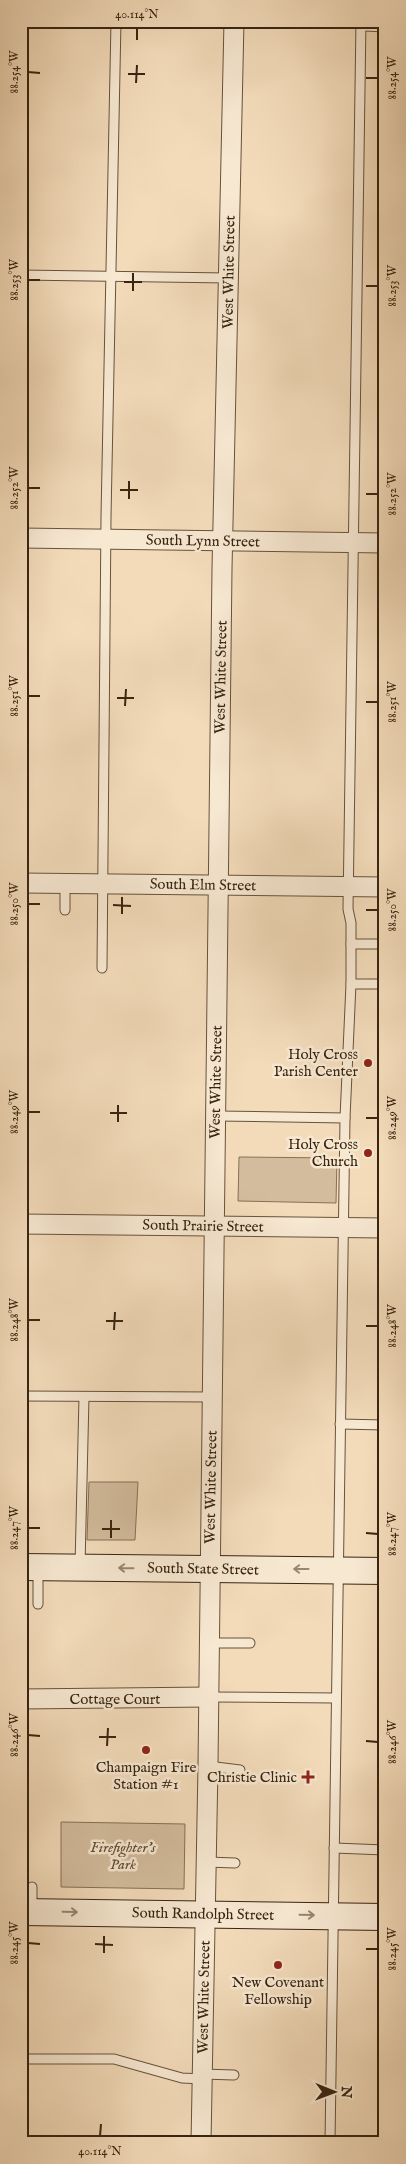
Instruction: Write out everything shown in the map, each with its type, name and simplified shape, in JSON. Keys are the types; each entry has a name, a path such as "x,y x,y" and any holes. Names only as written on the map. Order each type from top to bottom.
{"main road":[{"name":"South State Street","path":"29,1567 385,1571"},
{"name":"South Randolph Street","path":"28,1904 206,1914 385,1917"}],"street":[{"name":"West White Street","path":"201,2143 207,1862 223,541 234,21"},
{"path":"365,21 385,22"},
{"name":"South Lynn Street","path":"21,538 385,543"},
{"name":"South Elm Street","path":"21,883 385,887"},
{"name":"South Prairie Street","path":"21,1224 385,1228"},
{"name":"Cottage Court","path":"21,1699 208,1697"}],"lane":[{"path":"102,968 106,540 116,21"},
{"path":"330,2143 343,1227 345,1118 351,984 348,887 361,21"},
{"path":"21,275 111,278 228,278"},
{"path":"65,884 65,910"},
{"path":"351,944 385,944"},
{"path":"351,984 385,984"},
{"path":"216,1116 345,1118"},
{"path":"21,1396 212,1397"},
{"path":"80,1567 84,1397"},
{"path":"340,1424 385,1425"},
{"path":"29,1567 38,1604"},
{"path":"209,1642 250,1643"},
{"path":"208,1697 336,1698"},
{"path":"208,1766 240,1770"},
{"path":"334,1848 385,1850"},
{"path":"207,1862 235,1863"},
{"path":"21,2060 114,2059 182,2078 234,2075"}],"green space":[{"path":"239,1157 337,1158 336,1203 238,1201"},
{"path":"89,1482 138,1482 135,1540 87,1540"},
{"name":"Firefighter's Park","path":"61,1822 185,1824 184,1889 61,1887"}],"place":[{"name":"Holy Cross Parish Center","path":"368,1063"},
{"name":"Holy Cross Church","path":"368,1153"},
{"name":"Champaign Fire Station #1","path":"146,1750"},
{"name":"Christie Clinic","path":"308,1777"},
{"name":"New Covenant Fellowship","path":"278,1965"}]}
